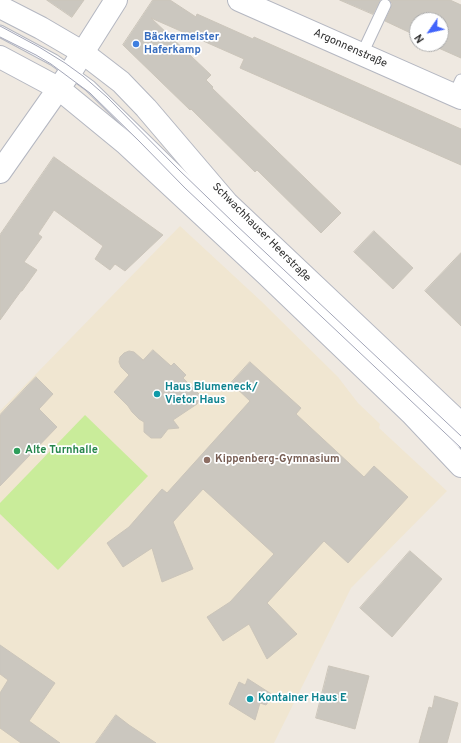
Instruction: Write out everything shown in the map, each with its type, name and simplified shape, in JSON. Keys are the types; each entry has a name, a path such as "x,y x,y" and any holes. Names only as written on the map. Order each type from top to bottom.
{"main road":[{"path":"0,172 65,80 116,0"},
{"name":"Argonnenstraße","path":"239,0 362,54 459,91"},
{"name":"Schwachhauser Heerstraße","path":"0,7 41,28 82,52 120,82 146,108 227,203 461,424"},
{"path":"0,57 65,80 125,143 266,274 411,413 461,466"}],"lane":[{"path":"362,54 385,5"},
{"path":"0,31 54,60 65,80 90,86 225,218 461,442"}],"shaded area":[{"name":"Kippenberg-Gymnasium","path":"180,226 261,301 338,377 358,403 380,424 379,428 447,491 351,588 274,743 0,743 0,411"}],"green space":[{"path":"85,415 148,476 58,570 0,514 0,503"}],"building":[{"path":"47,0 84,0 72,17"},
{"path":"153,0 170,0 196,17 197,14 253,39 254,37 461,129 461,165 240,68 244,59 151,18 211,75 206,80 213,87 212,88 341,213 321,233 257,170 255,172 123,45"},
{"path":"340,0 380,0 373,14"},
{"path":"390,0 450,0 461,5 461,58 448,52 449,52 449,12 409,12 409,32 385,21 392,4"},
{"path":"54,157 163,235 125,271 115,264 110,270 95,259 103,246 54,210 38,234 42,237 24,262 37,270 0,320 0,235"},
{"path":"374,231 413,268 393,289 354,252"},
{"path":"461,253 461,326 425,291"},
{"name":"Haus Blumeneck/ Vietor Haus","path":"153,350 171,366 174,363 186,375 183,378 200,395 197,399 199,401 197,404 173,420 179,428 168,429 161,438 151,438 144,432 144,422 132,412 114,392 129,375 121,367 119,362 120,357 129,351 134,352 143,360"},
{"path":"250,362 301,408 296,414 364,477 374,466 408,497 348,563 324,541 267,603 297,634 267,659 249,624 223,641 207,617 230,602 274,554 203,489 173,522 193,569 162,582 152,548 123,567 107,543 129,527 162,489 167,493 250,401 231,383"},
{"name":"Alte Turnhalle","path":"36,377 53,394 39,409 57,427 0,486 0,415"},
{"path":"410,551 442,579 392,637 360,608"},
{"path":"0,645 55,683 29,721 60,743 21,743 0,728 0,693 8,680 0,674"},
{"path":"329,666 369,676 355,729 316,718"},
{"name":"Kontainer Haus E","path":"248,679 273,695 266,705 260,703 255,720 229,704 239,682 245,685"},
{"path":"435,696 458,703 447,743 419,743 429,707 432,708"},
{"path":"116,715 129,725 156,743 96,743"}],"tram line":[{"path":"0,26 65,63 83,76 107,97 235,224 461,436"},
{"path":"0,37 51,64 90,93 185,188 461,448"}],"place":[{"name":"Bäckermeister Haferkamp","path":"136,44"},
{"name":"Haus Blumeneck/ Vietor Haus","path":"157,394"},
{"name":"Alte Turnhalle","path":"17,451"},
{"name":"Kippenberg-Gymnasium","path":"207,460"},
{"name":"Kontainer Haus E","path":"250,699"}]}
